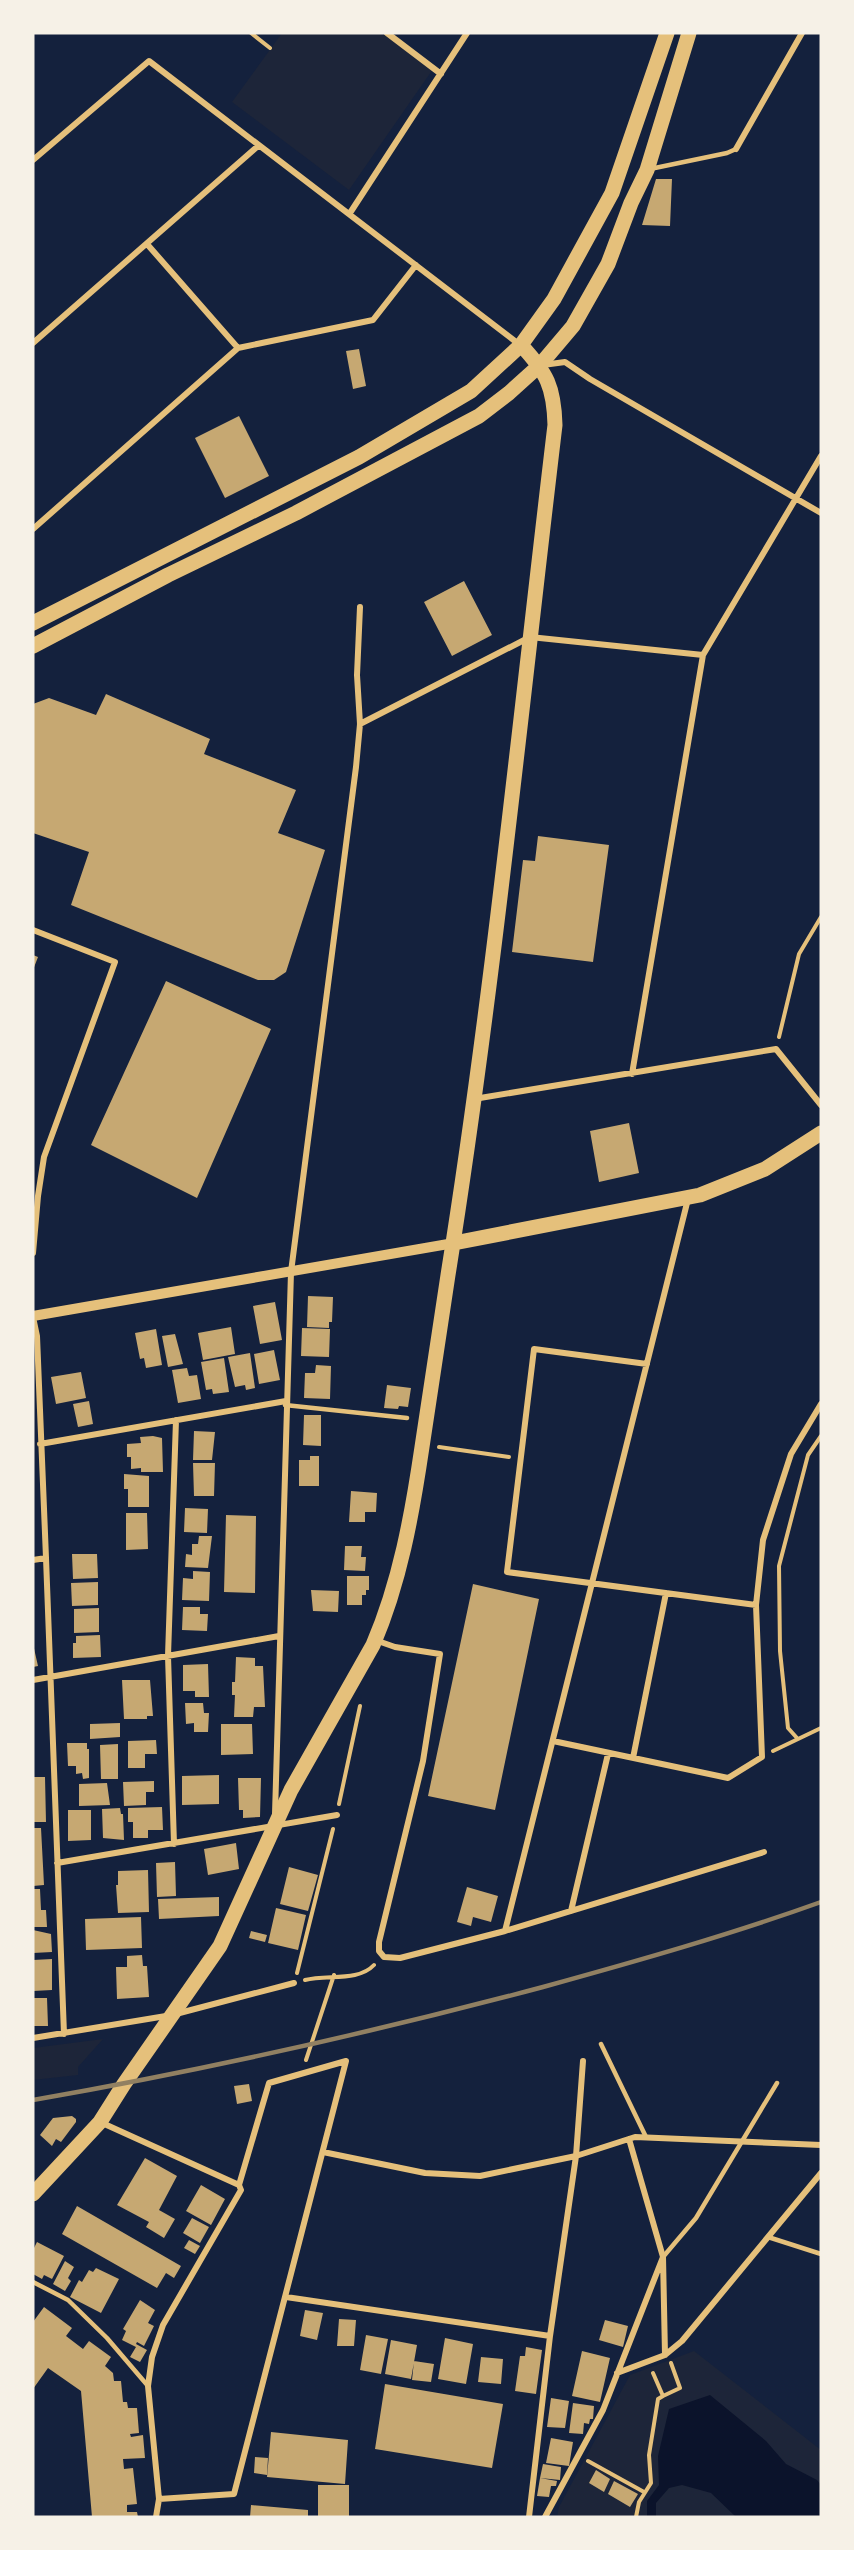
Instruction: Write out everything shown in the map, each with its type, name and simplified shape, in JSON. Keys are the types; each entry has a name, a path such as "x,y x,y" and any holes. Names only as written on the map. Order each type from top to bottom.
{"main road":[{"path":"33,623 359,457 471,391 521,345 554,299 612,193 667,33"},
{"path":"33,646 168,575 296,513 479,416 540,365 573,326 608,264 631,203 647,170 689,33"},
{"path":"33,2194 100,2122 220,1946 274,1825 375,1640 383,1623 399,1567 415,1498 454,1243 555,425 554,394 540,365 521,345"},
{"path":"454,1243 688,1198 748,1177 796,1151 821,1132"}],"street":[{"path":"387,33 441,74"},
{"path":"350,213 467,33"},
{"path":"736,149 802,33"},
{"path":"33,160 149,61 521,345"},
{"path":"33,343 258,146"},
{"path":"147,244 238,348"},
{"path":"33,529 238,348 373,320 416,265"},
{"path":"540,365 565,362 590,379 821,513"},
{"path":"632,1074 703,655 821,456"},
{"path":"274,1825 291,1272 360,724 357,675 360,607"},
{"path":"360,724 530,637 703,655"},
{"path":"33,930 114,962 44,1157 33,1253"},
{"path":"473,1099 776,1049 821,1105"},
{"path":"505,1931 688,1198"},
{"path":"64,2034 37,1336 33,1316 454,1243"},
{"path":"648,1364 534,1349 507,1572 756,1605"},
{"path":"40,1444 286,1403"},
{"path":"553,1741 728,1778 762,1757 756,1605 763,1540 791,1454 821,1404"},
{"path":"174,1844 168,1656 176,1420"},
{"path":"33,1560 46,1558"},
{"path":"633,1758 666,1593"},
{"path":"33,1680 279,1636"},
{"path":"375,1640 395,1647 440,1654 419,1781 379,1942 379,1951 384,1957 400,1958 505,1931 764,1852"},
{"path":"571,1911 608,1754"},
{"path":"57,1863 337,1815"},
{"path":"33,2038 172,2015 294,1983"},
{"path":"159,2499 234,2494 346,2061 269,2083 238,2185"},
{"path":"530,2517 550,2336 576,2156 583,2061"},
{"path":"100,2122 238,2185 242,2190 163,2325 152,2357 148,2386 159,2499 156,2517"},
{"path":"323,2152 425,2173 480,2176 576,2156 629,2139 821,2145"},
{"path":"629,2139 663,2257 667,2357"},
{"path":"617,2373 667,2357 821,2173"},
{"path":"545,2517 603,2410 663,2257"},
{"path":"286,2297 550,2336"}],"lane":[{"path":"647,170 727,153 736,149"},
{"path":"286,1403 407,1418"},
{"path":"601,2044 646,2138"},
{"path":"663,2257 696,2218 777,2083"},
{"path":"768,2237 821,2254"},
{"path":"33,2282 68,2300 107,2338 148,2386"}],"path":[{"path":"251,33 270,48"},
{"path":"776,1049 799,954 821,917"},
{"path":"797,1738 788,1728 780,1651 779,1566 808,1455 821,1436"},
{"path":"422,1445 522,1458"},
{"path":"294,1983 337,1815 360,1704"},
{"path":"762,1757 821,1728"},
{"path":"294,1983 318,1976 364,1973 384,1957"},
{"path":"302,2073 334,1975"},
{"path":"636,2517 644,2492 651,2483 649,2455 658,2399 680,2388 667,2357"},
{"path":"651,2367 663,2396"},
{"path":"585,2459 644,2492"}],"shaded area":[{"path":"282,33 390,33 433,69 349,190 232,102"},
{"path":"103,2039 78,2067 78,2075 33,2080 33,2048"},
{"path":"694,2351 821,2450 821,2517 557,2517 559,2507 630,2375"},
{"path":"710,2395 766,2441 786,2464 817,2480 821,2485 821,2517 736,2517 711,2493 682,2485 669,2488 656,2503 656,2517 647,2517 647,2501 659,2485 658,2456 669,2409"}],"building":[{"path":"656,179 672,179 670,226 642,225"},
{"path":"359,349 366,386 353,389 346,351"},
{"path":"239,416 269,476 225,498 195,438"},
{"path":"464,581 492,635 452,656 424,602"},
{"path":"106,694 210,739 204,754 296,790 278,833 325,850 286,972 274,980 258,980 71,905 89,852 33,833 33,704 49,698 96,715"},
{"path":"538,836 609,845 593,962 512,952 523,860 535,861"},
{"path":"33,955 38,957 33,970"},
{"path":"166,981 271,1029 197,1198 91,1145"},
{"path":"629,1123 639,1173 599,1182 590,1131"},
{"path":"308,1296 333,1297 332,1322 329,1322 329,1328 307,1327"},
{"path":"275,1302 282,1340 260,1344 253,1306"},
{"path":"231,1327 235,1354 203,1360 198,1333"},
{"path":"302,1328 330,1329 329,1357 301,1356"},
{"path":"156,1329 162,1365 146,1368 144,1358 140,1359 135,1333"},
{"path":"175,1334 183,1364 168,1367 162,1336"},
{"path":"274,1350 280,1380 259,1384 254,1354"},
{"path":"250,1353 255,1388 246,1390 245,1385 235,1387 228,1357"},
{"path":"224,1358 229,1392 213,1394 212,1389 206,1390 201,1362"},
{"path":"316,1365 331,1366 330,1399 304,1398 305,1373 315,1373"},
{"path":"187,1368 189,1376 197,1375 201,1399 178,1403 172,1370"},
{"path":"81,1372 86,1398 56,1404 51,1377"},
{"path":"387,1385 411,1388 408,1407 384,1408"},
{"path":"89,1401 93,1424 78,1427 73,1404"},
{"path":"304,1415 321,1415 321,1446 303,1445"},
{"path":"194,1431 215,1432 212,1460 193,1460"},
{"path":"140,1437 162,1438 163,1472 141,1472 141,1468 131,1469 131,1457 127,1457 127,1444 141,1443"},
{"path":"310,1456 319,1456 319,1486 299,1486 299,1460 310,1460"},
{"path":"193,1463 215,1463 214,1496 194,1496"},
{"path":"124,1474 149,1476 149,1507 128,1507 128,1489 124,1489"},
{"path":"351,1491 377,1493 376,1512 365,1512 365,1522 349,1522"},
{"path":"185,1508 208,1509 207,1533 184,1532"},
{"path":"126,1513 147,1513 148,1549 126,1550"},
{"path":"226,1515 256,1516 255,1593 224,1592"},
{"path":"199,1536 212,1536 208,1568 185,1567 186,1554 192,1555 192,1544 198,1544"},
{"path":"345,1546 362,1546 361,1557 366,1557 365,1571 344,1570"},
{"path":"72,1554 97,1554 98,1578 73,1579"},
{"path":"193,1571 210,1572 209,1601 182,1600 183,1578 193,1579"},
{"path":"347,1576 369,1576 369,1590 366,1590 366,1595 362,1595 362,1605 347,1605"},
{"path":"98,1582 98,1605 72,1606 71,1583"},
{"path":"473,1584 539,1599 495,1810 428,1796"},
{"path":"311,1590 339,1591 338,1612 313,1611"},
{"path":"183,1607 200,1607 200,1614 208,1614 207,1631 182,1630"},
{"path":"99,1608 99,1632 74,1633 74,1609"},
{"path":"100,1635 101,1657 73,1658 73,1643 76,1643 76,1636"},
{"path":"33,1644 38,1666 33,1667"},
{"path":"236,1657 255,1658 255,1666 263,1666 265,1707 254,1707 253,1717 234,1717 235,1695 232,1695 232,1682 235,1682"},
{"path":"208,1664 209,1697 195,1697 195,1691 183,1691 183,1665"},
{"path":"122,1680 150,1680 153,1716 147,1716 147,1719 124,1719"},
{"path":"185,1703 203,1703 204,1713 209,1713 208,1732 194,1732 194,1723 186,1724"},
{"path":"120,1723 120,1737 90,1739 90,1724"},
{"path":"221,1724 252,1724 253,1754 221,1755"},
{"path":"156,1740 157,1754 145,1754 145,1768 128,1768 128,1741"},
{"path":"67,1743 87,1743 89,1778 83,1779 82,1773 76,1774 76,1766 68,1766"},
{"path":"118,1744 118,1779 101,1779 100,1745"},
{"path":"219,1775 219,1804 182,1805 182,1776"},
{"path":"33,1777 45,1777 46,1822 33,1822"},
{"path":"238,1778 261,1778 260,1817 243,1818 243,1810 239,1810"},
{"path":"154,1781 154,1792 146,1792 146,1805 124,1806 123,1782"},
{"path":"107,1783 110,1805 79,1806 79,1784"},
{"path":"162,1807 163,1830 148,1830 148,1838 133,1838 133,1822 128,1822 128,1808"},
{"path":"120,1808 123,1814 124,1840 103,1838 102,1809"},
{"path":"68,1810 91,1810 91,1840 68,1841"},
{"path":"33,1828 41,1828 44,1885 33,1886"},
{"path":"236,1843 239,1869 208,1875 204,1849"},
{"path":"175,1862 176,1896 157,1897 156,1863"},
{"path":"289,1867 318,1875 308,1911 280,1904"},
{"path":"148,1870 149,1912 118,1913 116,1885 118,1885 118,1871"},
{"path":"467,1887 498,1896 491,1922 473,1917 471,1926 457,1922"},
{"path":"33,1889 40,1889 41,1910 46,1910 47,1927 33,1927"},
{"path":"219,1897 219,1916 159,1919 158,1899"},
{"path":"276,1908 306,1915 298,1950 268,1943"},
{"path":"141,1917 142,1948 86,1950 85,1919"},
{"path":"33,1930 51,1934 52,1952 33,1953"},
{"path":"251,1931 267,1935 265,1942 249,1938"},
{"path":"142,1955 143,1966 147,1966 149,1997 117,1999 116,1967 127,1967 127,1956"},
{"path":"52,1959 52,1990 33,1991 33,1960"},
{"path":"33,1998 47,1998 48,2026 33,2026"},
{"path":"249,2084 252,2101 237,2104 234,2086"},
{"path":"72,2116 76,2122 61,2142 56,2139 52,2146 40,2135 53,2118"},
{"path":"145,2158 177,2176 159,2210 175,2219 164,2238 146,2227 149,2222 117,2205"},
{"path":"201,2185 225,2199 211,2225 186,2211"},
{"path":"77,2206 181,2266 174,2278 166,2273 157,2288 62,2234"},
{"path":"192,2218 209,2227 200,2243 183,2233"},
{"path":"189,2240 200,2246 195,2254 184,2248"},
{"path":"37,2242 64,2256 52,2279 44,2275 42,2279 33,2274 33,2250"},
{"path":"65,2261 74,2267 68,2278 71,2281 65,2291 53,2284"},
{"path":"96,2268 119,2279 101,2313 70,2297 79,2280 82,2282 89,2270 93,2272"},
{"path":"140,2300 155,2310 148,2323 154,2326 144,2346 137,2342 136,2344 147,2350 140,2362 130,2357 136,2347 122,2340 126,2331 123,2329"},
{"path":"44,2307 72,2328 66,2336 83,2349 89,2341 111,2357 105,2366 113,2373 114,2381 121,2381 123,2402 127,2402 128,2408 137,2408 139,2433 130,2434 131,2437 143,2435 145,2458 123,2459 124,2469 133,2468 137,2504 127,2505 127,2512 137,2512 138,2517 92,2517 81,2391 48,2368 33,2389 33,2322"},
{"path":"305,2310 323,2313 317,2340 300,2336"},
{"path":"339,2319 356,2320 354,2346 337,2346"},
{"path":"605,2320 628,2326 623,2347 599,2340"},
{"path":"366,2335 388,2339 381,2374 360,2370"},
{"path":"445,2338 473,2344 466,2384 438,2379"},
{"path":"391,2340 417,2345 411,2379 385,2374"},
{"path":"526,2347 542,2350 536,2394 515,2391 520,2356 525,2356"},
{"path":"582,2351 610,2358 600,2402 572,2396"},
{"path":"481,2357 503,2359 501,2384 478,2382"},
{"path":"414,2361 434,2364 431,2382 412,2380"},
{"path":"385,2384 503,2404 492,2468 375,2449"},
{"path":"551,2398 569,2401 565,2428 547,2427"},
{"path":"573,2403 594,2406 593,2419 590,2419 589,2424 584,2423 583,2434 569,2433"},
{"path":"271,2432 348,2440 345,2484 267,2477"},
{"path":"551,2438 573,2442 569,2466 546,2463"},
{"path":"255,2457 268,2458 267,2475 254,2473"},
{"path":"543,2464 561,2467 560,2480 540,2478"},
{"path":"596,2470 610,2479 604,2492 589,2483"},
{"path":"540,2478 557,2481 556,2486 551,2486 549,2497 537,2496"},
{"path":"614,2481 638,2494 630,2507 608,2494"},
{"path":"318,2485 349,2485 349,2517 318,2517"},
{"path":"251,2505 308,2510 308,2517 250,2517"}],"railway":[{"path":"33,2100 225,2063 480,2004 683,1947 821,1902"}]}
